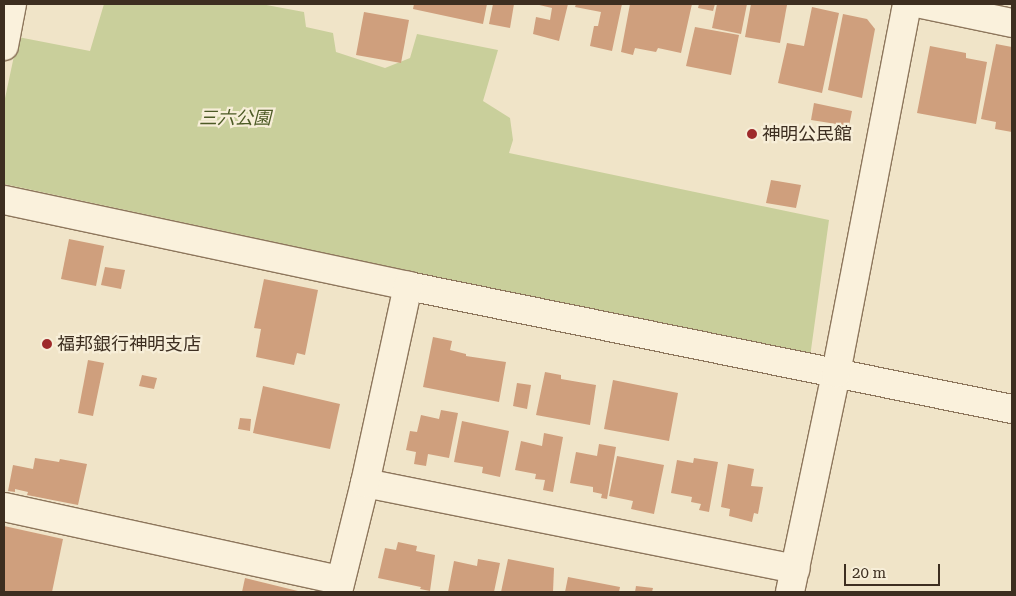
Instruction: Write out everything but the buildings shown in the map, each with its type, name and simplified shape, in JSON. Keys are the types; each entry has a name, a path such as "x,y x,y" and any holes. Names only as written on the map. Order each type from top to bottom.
{"street":[{"path":"365,483 793,580 836,373 906,4"},
{"path":"921,4 1012,23"},
{"path":"4,200 408,286 1012,409"},
{"path":"4,507 339,586 365,483 408,286"}],"green space":[{"name":"三六公園","path":"104,4 261,4 304,12 306,27 333,33 336,52 385,68 410,58 417,34 498,50 483,101 510,118 513,140 509,153 829,220 810,357 4,184 4,103 18,37 90,51"}],"place":[{"name":"神明公民館","path":"752,134"},
{"name":"福邦銀行神明支店","path":"47,344"}]}
